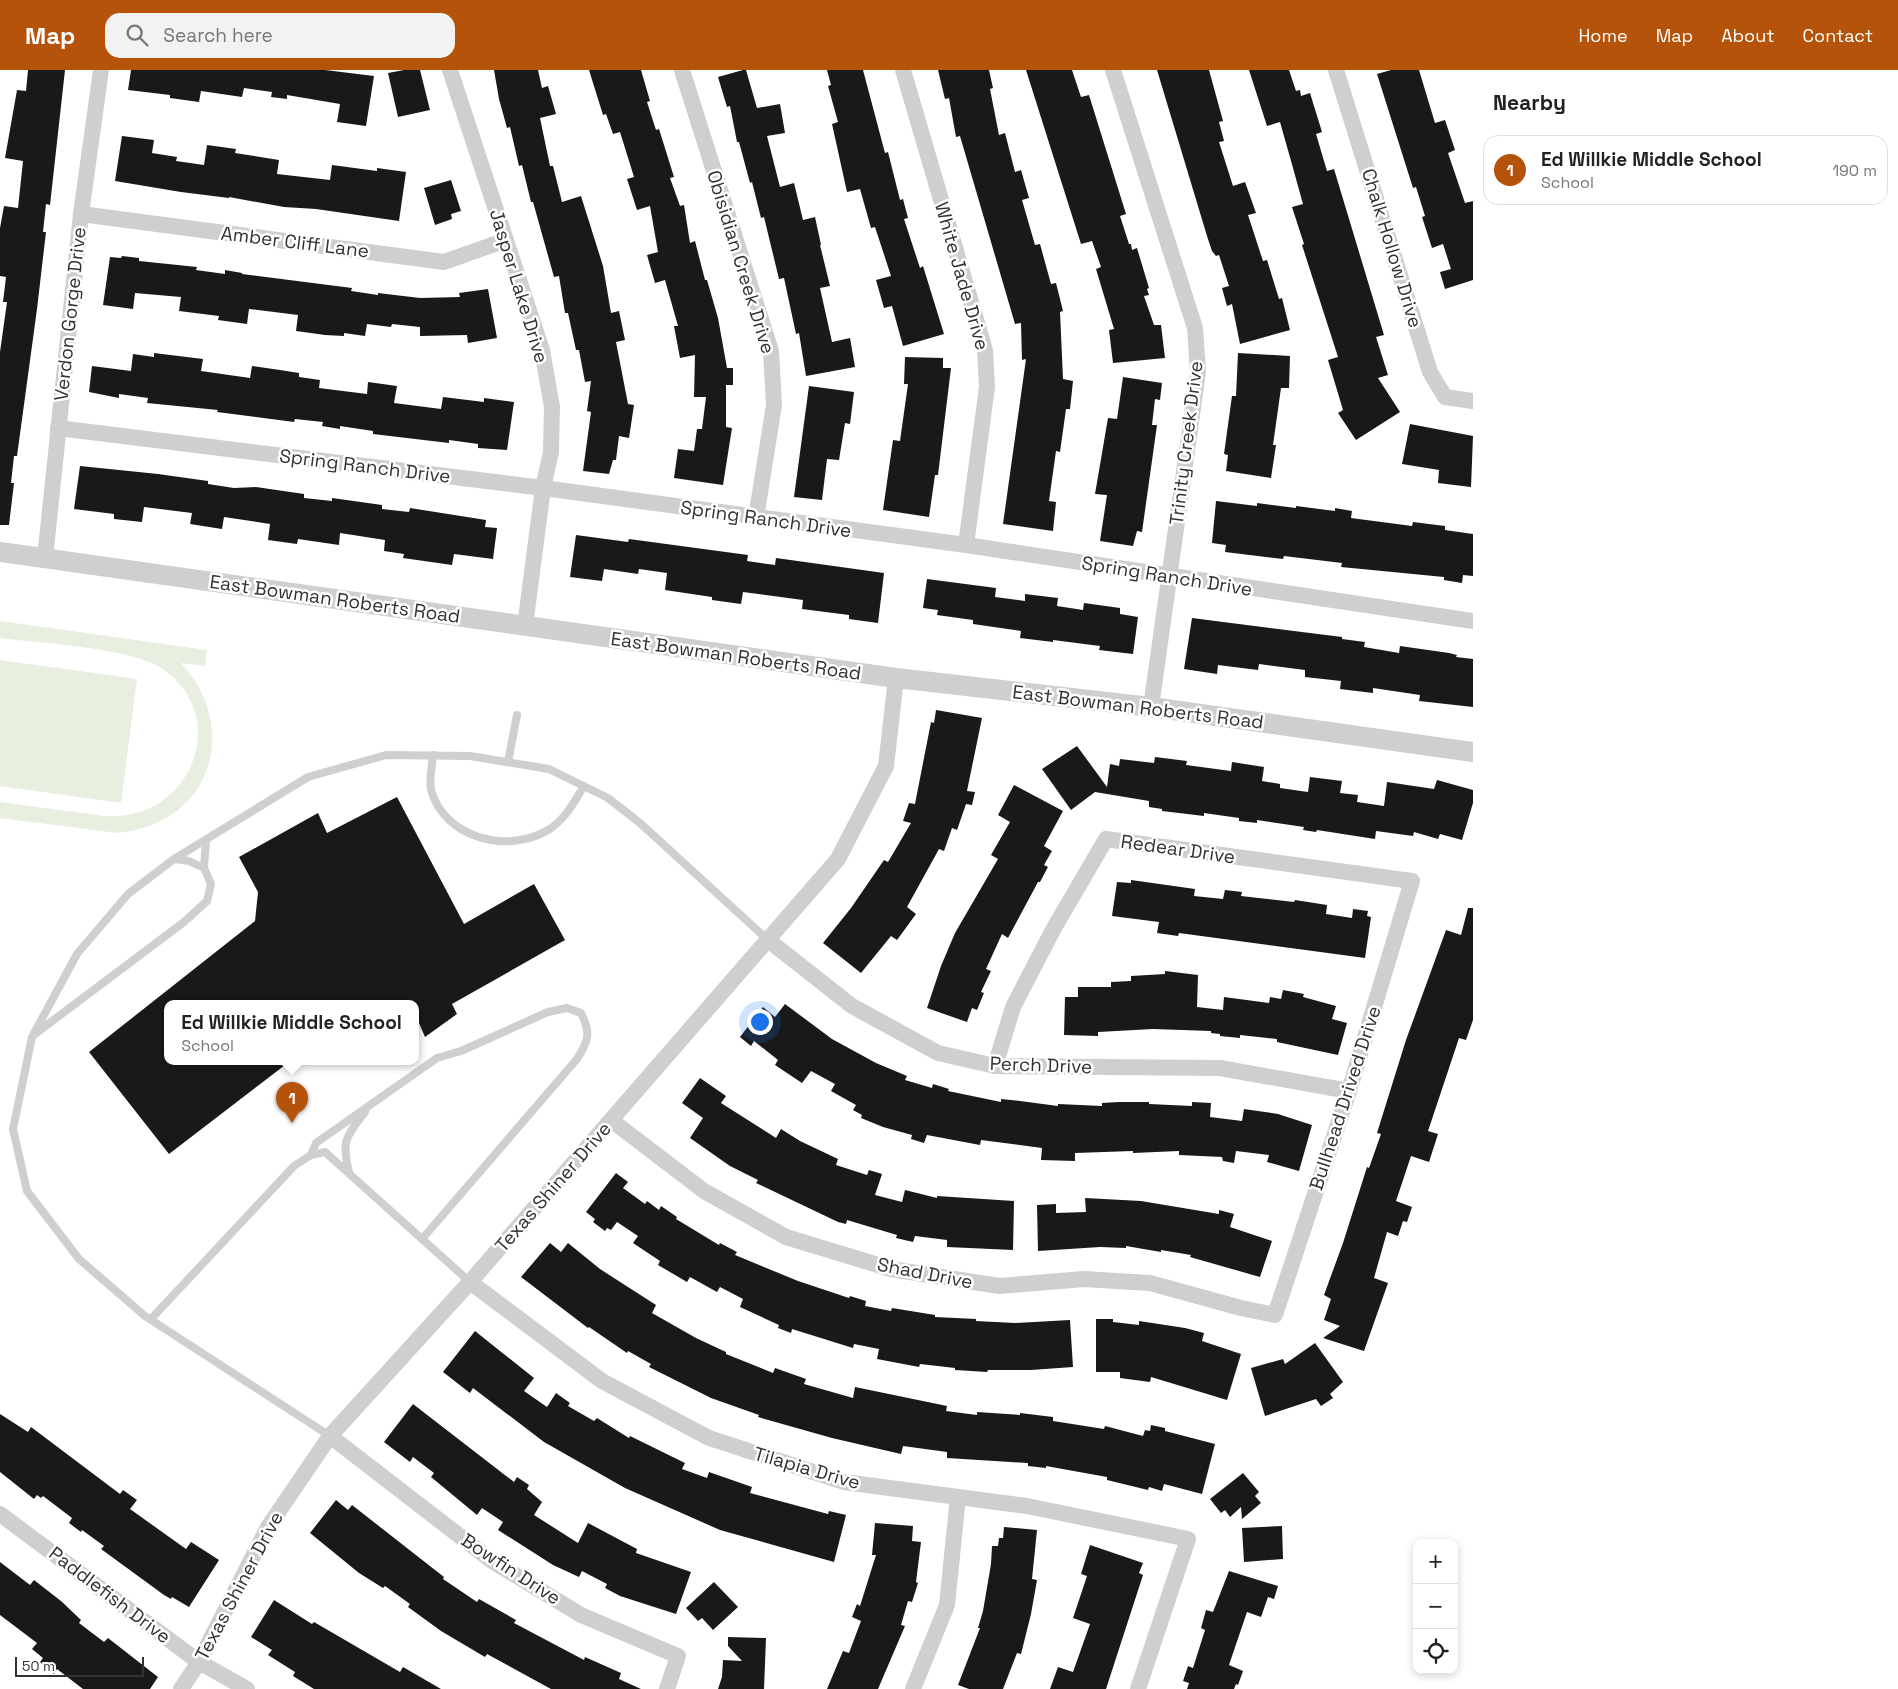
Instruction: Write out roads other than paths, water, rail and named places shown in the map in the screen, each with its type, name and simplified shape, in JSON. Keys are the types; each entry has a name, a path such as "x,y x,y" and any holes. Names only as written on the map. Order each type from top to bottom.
{"street":[{"name":"Verdon Gorge Drive","path":"45,558 81,214 101,70"},
{"name":"Jasper Lake Drive","path":"450,70 542,350 552,407 551,452 543,488 525,626"},
{"name":"Obisidian Creek Drive","path":"682,70 770,351 774,405 756,518"},
{"name":"White Jade Drive","path":"903,70 985,350 987,387 966,545"},
{"name":"Trinity Creek Drive","path":"1113,70 1195,328 1198,372 1151,707"},
{"name":"Chalk Hollow Drive","path":"1336,70 1430,372 1445,397 1473,400"},
{"name":"Amber Cliff Lane","path":"81,214 444,262 506,240"},
{"name":"Spring Ranch Drive","path":"58,428 543,488 966,545 1169,577 1473,621"},
{"name":"East Bowman Roberts Road","path":"0,552 896,678 1151,707 1473,752"},
{"name":"Texas Shiner Drive","path":"181,1689 199,1662 268,1527 330,1436 470,1282 838,859 886,766 896,678"},
{"name":"Redear Drive","path":"995,1066 1013,1007 1054,928 1106,839 1412,881"},
{"name":"Bullhead Drived Drive","path":"1274,1315 1349,1091 1412,881"},
{"name":"Perch Drive","path":"768,940 860,1010 938,1053 995,1066 1220,1068 1349,1091"},
{"name":"Shad Drive","path":"611,1120 704,1191 786,1237 890,1269 999,1286 1084,1279 1150,1283 1274,1315"},
{"name":"Tilapia Drive","path":"470,1282 602,1381 709,1438 844,1482 1027,1506 1188,1539 1138,1689"},
{"name":"Bowfin Drive","path":"330,1436 492,1562 581,1615 678,1656 667,1689"},
{"path":"913,1689 946,1605 958,1497"},
{"name":"Paddlefish Drive","path":"0,1514 199,1662 248,1689"}],"lane":[{"path":"508,762 517,715"},
{"path":"330,1436 151,1319 79,1259 27,1191 13,1129 32,1037 77,954 128,894 174,859 308,777 386,755 470,756 549,769 608,798 640,823 768,940"},
{"path":"432,755 431,789 443,811 459,827 474,836 490,841 521,841 548,830 570,809 584,786"},
{"path":"32,1037 184,922 207,902 211,884 204,868 206,840"},
{"path":"174,859 189,861 204,868"},
{"path":"311,1154 316,1143 438,1058 461,1051 548,1012 567,1008 581,1013 588,1028 586,1044 577,1059 422,1239"},
{"path":"349,1172 344,1146 347,1134 369,1106"},
{"path":"151,1319 294,1166 311,1154 325,1152 470,1282"}],"place":[{"name":"Ed Willkie Middle School","path":"292,1123"}]}
